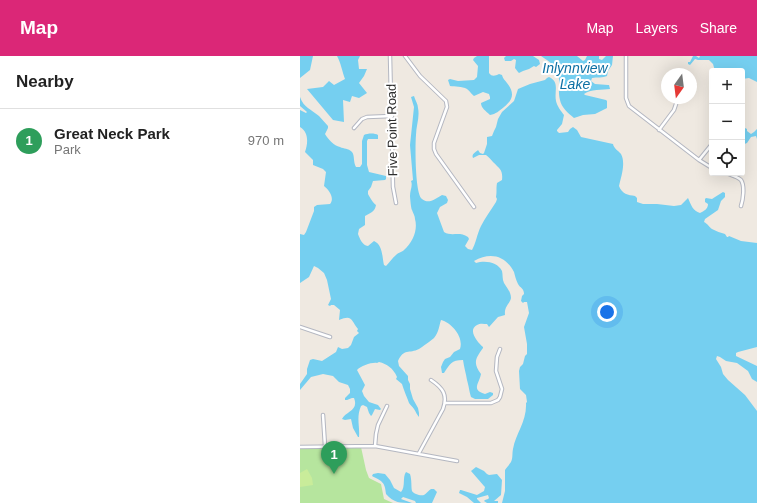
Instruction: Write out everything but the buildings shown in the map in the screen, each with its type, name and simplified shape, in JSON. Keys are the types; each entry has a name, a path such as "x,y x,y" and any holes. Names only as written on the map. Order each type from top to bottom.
{"street":[{"name":"Five Point Road","path":"390,56 393,187 396,204"},
{"path":"405,56 420,76 446,101 447,108 434,143 434,149 474,207"},
{"path":"626,56 627,103 632,109 659,130 709,166"},
{"path":"659,130 674,110 676,104"},
{"path":"354,128 367,116 392,116"},
{"path":"699,160 709,148"},
{"path":"733,176 742,182 743,199 741,206"},
{"path":"300,327 330,337"},
{"path":"445,403 491,403 498,400 502,389 496,371 497,358 500,349"},
{"path":"419,453 445,403 445,397 442,389 431,380"},
{"path":"375,446 378,425 387,406"},
{"path":"323,415 325,446"},
{"path":"300,447 375,446 457,461"}],"green space":[{"path":"361,447 369,478 381,484 384,499 393,503 300,503 300,449"},
{"path":"307,469 312,478 313,485 300,487 300,473"}],"water":[{"path":"300,56 313,56 310,70 300,78"},
{"path":"337,56 360,56 358,60 359,69 367,69 359,83 367,93 359,98 352,96 350,102 343,100 344,122 333,120 307,89 323,87 329,81 334,85 345,79"},
{"path":"477,56 489,56 489,73 492,76 499,74 502,75 512,93 509,102 492,115 490,115 481,105 481,103 490,99 489,94 483,92 474,96 465,88 450,86 448,80 474,80 477,77 478,66 473,60"},
{"path":"506,56 533,56 539,60 540,64 519,73 515,68 516,60 505,61 504,58"},
{"name":"Inlynnview Lake","path":"541,56 577,56 583,61 587,56 599,56 599,59 602,60 606,56 613,56 612,65 607,76 592,78 591,81 595,84 609,85 610,89 593,90 584,94 606,100 607,108 595,114 583,115 574,118 561,103 559,96 559,77 556,69 551,63"},
{"path":"693,56 699,58 700,56 757,56 757,82 749,78 745,79 745,68 714,68 713,64 709,60 695,59 690,65 688,62 690,62"},
{"path":"549,77 556,84 557,103 564,115 562,124 557,131 559,133 568,132 573,127 577,130 581,137 613,144 621,154 623,162 623,170 619,186 620,189 628,195 635,196 637,198 637,202 643,204 674,206 681,205 688,198 694,209 700,213 707,207 708,204 705,202 706,198 712,199 723,192 725,193 725,197 721,201 718,210 705,219 704,222 712,229 725,234 727,237 729,236 741,241 757,243 757,347 738,352 736,353 736,356 757,366 757,382 752,379 748,371 737,363 726,361 717,356 716,359 723,374 745,395 757,411 757,503 502,503 505,491 505,470 512,460 514,443 525,416 527,402 526,395 520,389 519,371 527,354 524,327 529,313 527,302 523,303 521,301 524,292 516,280 514,272 506,262 497,257 491,256 474,261 476,263 491,262 498,266 502,271 503,282 511,296 505,309 505,315 498,317 489,327 487,324 479,324 474,327 473,330 474,336 483,347 476,361 477,367 481,374 477,389 485,394 490,392 493,393 493,395 488,399 475,399 471,397 463,360 453,362 444,373 442,373 441,367 443,362 454,352 460,349 461,344 459,335 453,327 441,320 434,338 419,349 402,354 398,361 399,366 408,376 410,389 418,408 419,417 409,403 402,384 396,379 397,377 394,371 387,365 379,362 361,367 357,370 365,385 362,391 364,396 369,402 378,405 381,409 375,409 371,416 367,407 363,405 361,406 358,418 359,437 353,428 351,419 342,419 355,406 354,398 345,400 350,393 348,385 339,382 333,376 323,374 311,377 300,390 300,384 307,374 310,360 313,359 322,361 336,352 338,347 342,349 348,348 354,337 359,333 351,319 344,318 339,320 340,310 334,305 328,305 331,299 324,273 314,266 309,277 300,283 300,234 304,235 306,232 314,211 314,207 317,205 330,204 332,197 324,186 326,172 323,169 313,165 313,160 305,152 307,138 305,132 300,127 300,110 306,113 307,112 300,106 300,97 306,106 319,116 328,126 325,134 329,140 352,152 356,167 360,167 362,164 362,141 364,135 378,135 378,139 368,139 367,141 367,165 369,172 386,176 386,179 373,181 368,194 376,205 375,209 365,216 365,225 359,229 358,234 364,244 368,246 374,241 379,245 381,248 384,265 386,266 398,253 407,247 412,240 416,227 415,217 411,208 410,196 412,185 411,181 413,180 410,145 414,107 411,97 414,96 418,105 416,159 418,188 420,195 425,201 430,201 442,195 446,196 448,200 447,203 440,207 437,213 444,232 465,235 469,239 465,246 472,250 481,226 496,202 497,183 502,180 500,170 486,155 479,155 473,158 473,155 478,150 480,153 484,153 487,144 487,137 492,136 498,119 502,112 514,101 518,89 545,80"},
{"path":"745,128 751,134 757,129 757,139 756,136 751,137 745,144"},
{"path":"476,467 489,475 497,474 502,480 501,495 494,501 498,501 498,503 487,503 484,501 489,498 488,495 477,498 481,503 474,503 459,493 461,490 477,495 484,491 485,487 471,471"},
{"path":"406,472 410,474 412,491 414,493 424,495 431,489 434,489 437,492 432,503 416,503 415,501 403,497 401,499 412,503 401,503 395,501 386,494 385,487 382,482 372,476 373,474 378,473 385,474 394,488 401,492"}],"place":[{"name":"Great Neck Park","path":"334,474"}]}
